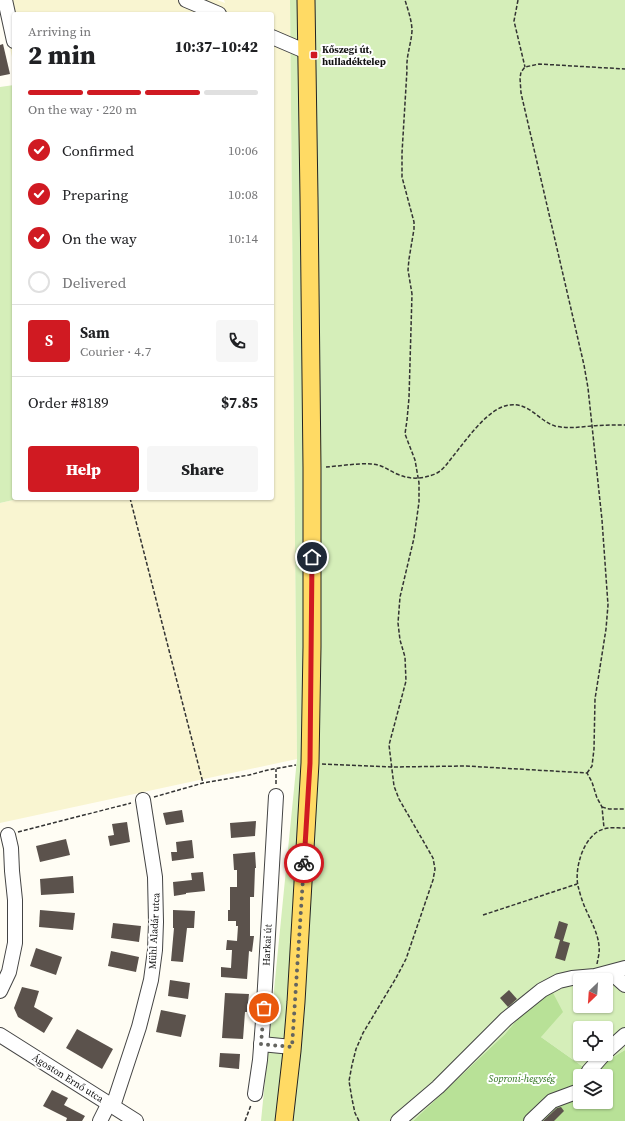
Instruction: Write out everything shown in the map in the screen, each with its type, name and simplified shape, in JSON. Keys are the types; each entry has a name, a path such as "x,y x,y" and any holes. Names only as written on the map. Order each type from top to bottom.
{"main road":[{"path":"284,1121 296,1002 310,763 312,647 312,467 306,0"}],"street":[{"path":"5,0 12,32"},
{"path":"186,0 213,12"},
{"path":"274,38 307,52"},
{"name":"Harkai út","path":"255,1094 261,1044 276,796"},
{"name":"Mühl Aladár utca","path":"100,1121 111,1104 139,1027 151,980 155,950 155,877 143,800"},
{"path":"0,991 9,972 15,943 15,900 11,848 8,834"},
{"path":"613,977 623,977"},
{"path":"398,1121 438,1087 506,1019 542,990 559,981 573,978"},
{"name":"Ágoston Ernő utca","path":"0,1035 136,1121"},
{"path":"613,1046 625,1036"},
{"path":"261,1044 292,1047"},
{"path":"591,1069 598,1061"},
{"path":"531,1121 552,1101 573,1092"}],"path":[{"path":"359,1121 355,1113 349,1081 356,1049 363,1033 406,959 433,880 435,869 433,858 399,799 394,786 389,745 406,681 404,657 398,622 400,597 414,538 419,502 418,478 415,460 405,434 409,398 412,294 408,270 408,259 414,222 402,177 407,70 406,61 412,29 405,0"},
{"path":"518,0 514,21 525,67"},
{"path":"587,773 592,766 594,749 595,699 606,629 608,605 604,543 584,365 521,93 520,78 521,72 525,67 539,64 625,69"},
{"path":"312,467 371,464 379,465 407,478 425,477 444,468 469,436 491,413 502,407 510,405 519,406 533,411 547,422 564,428 611,424 625,425"},
{"path":"131,500 203,783"},
{"path":"8,834 143,800 203,783 310,763 391,767 466,766 587,773"},
{"path":"276,769 276,796"},
{"path":"587,773 602,807 604,828"},
{"path":"602,807 609,809 625,809"},
{"path":"595,973 599,947 596,931 586,910 577,884 579,865 584,847 595,832 604,828 625,828"},
{"path":"482,915 577,884"},
{"path":"245,1121 255,1094"}],"shaded area":[{"path":"0,0 217,0 225,3 224,0 290,0 297,759 0,823 0,503 13,500 274,500 274,12 12,12 12,57"}],"green space":[{"path":"290,0 625,0 625,1050 613,1057 613,1021 573,1021 573,1060 541,1037 520,1016 505,1034 413,1121 261,1121 297,759"},
{"path":"12,85 13,500 0,503 0,87"},
{"name":"Soproni-hegység","path":"552,991 563,1012 541,1037 586,1069 573,1069 573,1109 613,1109 613,1069 592,1069 606,1061 613,1061 613,1057 625,1050 625,1121 413,1121 505,1034 520,1016"},
{"path":"575,1061 606,1061 592,1069 586,1069"}],"building":[{"path":"3,44 10,74 0,76 0,45"},
{"path":"182,810 184,822 166,825 163,813"},
{"path":"256,821 255,836 231,838 230,823"},
{"path":"127,822 130,842 110,846 108,836 114,835 112,824"},
{"path":"66,839 70,855 40,862 36,846"},
{"path":"192,840 194,858 172,861 171,852 177,852 176,842"},
{"path":"255,852 256,868 254,897 250,897 250,936 254,936 252,952 249,951 247,979 221,977 221,967 231,968 232,950 226,950 227,940 237,941 238,926 236,926 236,921 228,921 228,910 230,910 230,887 237,887 237,870 234,870 233,854"},
{"path":"203,872 205,891 174,896 173,882 192,880 191,873"},
{"path":"73,876 74,893 41,895 40,879"},
{"path":"40,910 75,913 73,930 39,927"},
{"path":"173,910 195,911 194,928 187,928 183,962 171,961 174,928"},
{"path":"559,921 568,924 563,941 570,943 565,961 555,958 560,940 554,938"},
{"path":"113,923 141,926 139,942 111,938"},
{"path":"36,948 62,957 56,975 30,966"},
{"path":"111,951 139,957 136,972 108,966"},
{"path":"170,980 190,983 188,999 168,996"},
{"path":"22,987 39,991 34,1007 53,1018 44,1033 18,1017 14,1008"},
{"path":"509,990 517,999 508,1007 500,998"},
{"path":"225,993 249,994 247,1012 245,1012 243,1039 222,1038"},
{"path":"161,1010 186,1015 181,1037 156,1032"},
{"path":"77,1029 113,1049 102,1069 66,1048"},
{"path":"220,1053 240,1054 239,1069 219,1067"},
{"path":"52,1090 68,1098 64,1105 85,1116 82,1121 66,1121 67,1118 43,1106"},
{"path":"561,1107 564,1111 554,1121 543,1121 557,1108"}],"way so far":[{"path":"264,1008 261,1044 292,1047 304,863"}],"place":[{"name":"Kőszegi út, hulladéktelep","path":"314,55"}],"route":[{"path":"304,863 310,763 312,557"}]}
